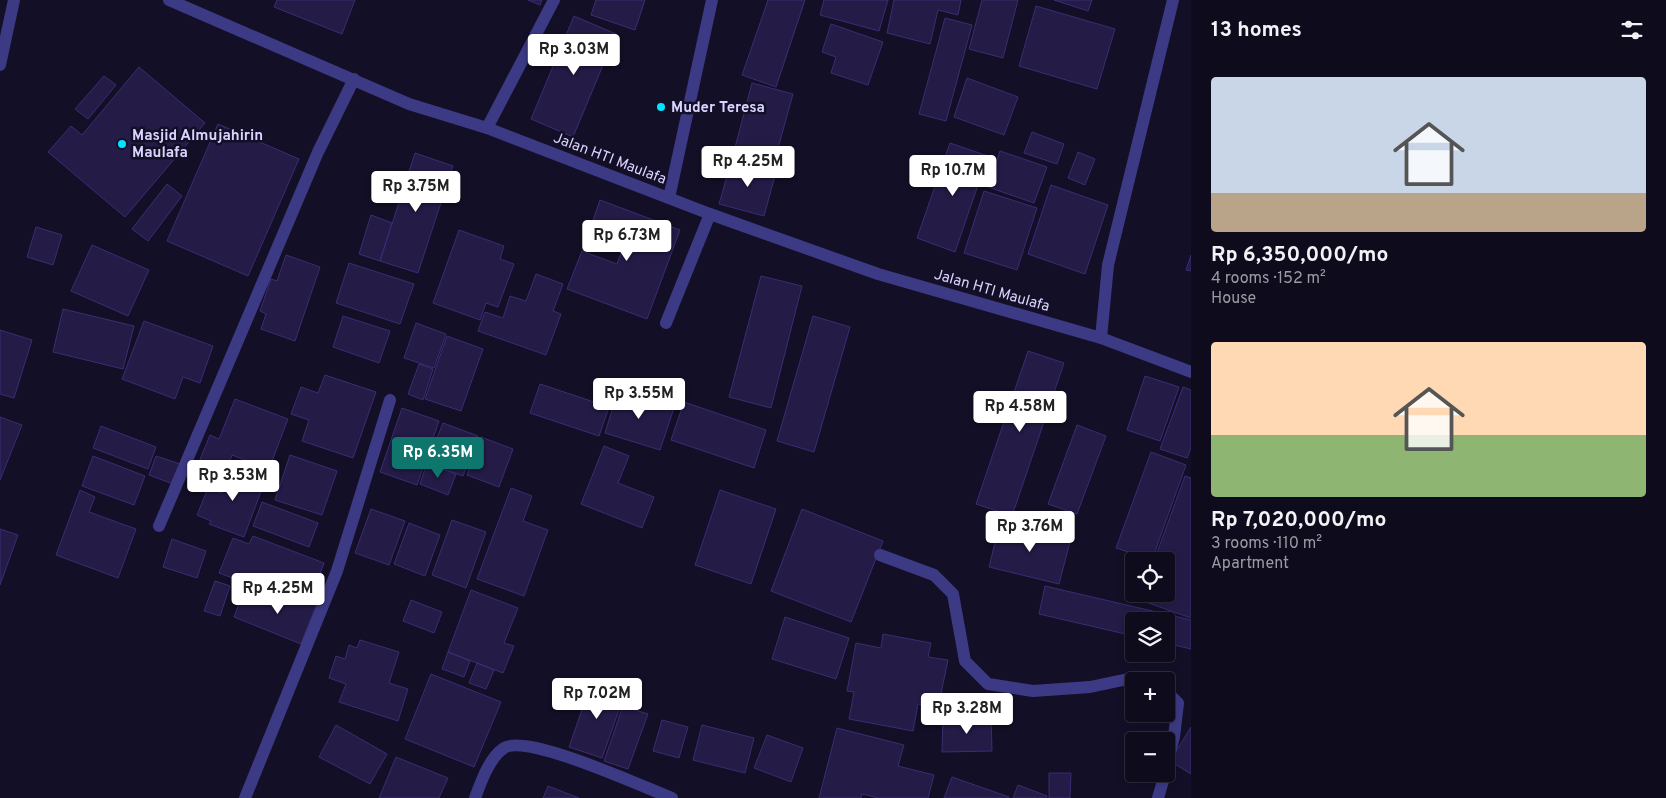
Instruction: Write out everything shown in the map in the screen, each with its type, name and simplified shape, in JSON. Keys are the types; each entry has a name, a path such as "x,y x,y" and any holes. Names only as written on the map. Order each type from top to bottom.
{"street":[{"path":"0,65 14,0"},
{"name":"Jalan HTI Maulafa","path":"169,0 409,104 486,128 710,214 878,274 1101,338 1191,372"},
{"path":"486,128 554,0"},
{"path":"669,198 712,0"},
{"path":"1101,338 1108,265 1173,0"},
{"path":"159,526 318,152 354,79"},
{"path":"666,323 710,214"},
{"path":"245,798 337,571 390,400"},
{"path":"880,555 934,575 953,594 964,661 988,684 1033,691 1090,687 1125,680"},
{"path":"1175,700 1178,703 1175,732"},
{"path":"475,798 495,756 505,747 529,746 562,755 672,798"},
{"path":"1158,798 1163,782"}],"building":[{"path":"277,0 355,0 342,34 274,7"},
{"path":"528,0 542,0 540,5"},
{"path":"596,0 645,0 635,30 591,15"},
{"name":"Muder Teresa","path":"768,0 805,0 776,87 742,75"},
{"path":"824,0 888,0 879,31 820,15"},
{"path":"894,0 961,0 958,15 938,10 930,44 887,33"},
{"path":"982,0 1018,0 1003,58 969,49"},
{"path":"1054,0 1092,0 1088,11"},
{"path":"1036,6 1115,29 1097,89 1019,66"},
{"path":"574,16 616,34 573,137 531,119"},
{"path":"945,18 972,25 946,121 919,114"},
{"path":"831,24 883,42 868,85 831,73 836,57 822,52"},
{"name":"Masjid Almujahirin Maulafa","path":"139,67 205,123 125,217 48,152 71,126 82,135"},
{"path":"104,76 116,85 88,119 75,109"},
{"path":"967,78 1018,97 1004,135 954,117"},
{"path":"752,83 793,94 772,170 732,159"},
{"path":"218,124 299,159 248,276 167,241"},
{"path":"1032,132 1064,144 1057,164 1024,153"},
{"path":"950,143 988,156 955,252 917,238"},
{"path":"1000,151 1047,167 1034,203 988,187"},
{"path":"1078,152 1095,159 1085,185 1068,178"},
{"path":"415,153 453,166 418,273 380,261"},
{"path":"732,159 776,172 764,216 719,204"},
{"path":"167,184 182,196 148,241 132,229"},
{"path":"1051,185 1108,205 1085,274 1028,254"},
{"path":"984,191 1037,208 1017,270 964,253"},
{"path":"600,200 680,230 647,319 567,289 582,251 617,264 627,236 592,223"},
{"path":"371,215 392,223 380,261 359,254"},
{"path":"36,227 62,235 53,265 27,257"},
{"path":"459,230 504,246 500,259 514,264 498,307 486,303 480,320 433,303"},
{"path":"92,245 149,270 128,316 71,291"},
{"path":"286,255 320,267 295,341 261,329 266,314 260,311 271,279 277,281"},
{"path":"1191,255 1191,271 1186,270"},
{"path":"349,263 414,284 400,324 336,303"},
{"path":"536,274 563,284 553,311 561,314 546,355 478,331 485,312 503,318 510,296 526,301"},
{"path":"761,276 802,286 771,408 729,397"},
{"path":"63,309 134,326 123,369 53,352"},
{"path":"343,316 390,331 379,363 333,347"},
{"path":"813,316 850,327 814,452 777,441"},
{"path":"144,321 213,346 200,383 183,377 175,399 122,379"},
{"path":"416,323 446,334 434,368 404,358"},
{"path":"0,330 32,340 14,398 0,394"},
{"path":"447,336 483,349 461,411 425,399"},
{"path":"1028,351 1064,363 1012,516 976,504"},
{"path":"419,364 433,369 423,400 408,394"},
{"path":"325,375 376,392 353,458 302,441 309,420 291,414 301,387 318,393"},
{"path":"1145,376 1179,387 1160,441 1127,430"},
{"path":"540,384 609,407 599,436 530,413"},
{"path":"1183,387 1191,390 1191,448 1187,458 1160,449"},
{"path":"618,391 674,408 660,450 605,433"},
{"path":"235,399 288,419 269,469 232,455 222,482 195,472 210,435 219,439"},
{"path":"684,402 766,430 754,468 671,440"},
{"path":"402,408 439,421 417,485 380,472"},
{"path":"0,417 22,425 0,480"},
{"path":"443,423 478,436 463,476 427,463"},
{"path":"1077,425 1106,436 1077,514 1048,504"},
{"path":"101,426 156,447 148,469 93,448"},
{"path":"481,437 513,449 499,487 467,475"},
{"path":"604,446 629,456 618,483 654,497 642,528 581,504"},
{"path":"1151,452 1186,465 1155,552 1128,552 1116,548"},
{"path":"290,455 337,471 322,515 275,500"},
{"path":"93,456 145,476 134,505 82,486"},
{"path":"156,456 180,464 173,484 149,475"},
{"path":"427,463 456,474 448,495 420,484"},
{"path":"232,465 266,478 244,537 209,524 211,521 197,515 208,488 221,493"},
{"path":"1185,476 1191,478 1191,618 1146,602 1175,602 1175,552 1157,552"},
{"path":"511,488 532,496 523,521 548,530 524,596 477,579"},
{"path":"80,490 95,497 89,512 136,529 118,578 56,555"},
{"path":"720,490 776,509 751,584 695,565"},
{"path":"262,502 318,523 309,547 253,526"},
{"path":"371,509 405,521 389,565 355,553"},
{"path":"802,509 883,541 851,622 771,591"},
{"path":"452,520 486,532 466,588 432,575"},
{"path":"1000,522 1071,538 1059,584 989,567"},
{"path":"409,523 440,535 425,576 394,564"},
{"path":"0,529 18,535 0,585"},
{"path":"253,536 324,563 314,590 280,577 272,598 236,584 238,580 219,573 233,538 249,544"},
{"path":"172,539 206,551 197,578 163,567"},
{"path":"215,581 230,586 220,616 204,611"},
{"path":"1045,586 1157,612 1125,612 1125,634 1039,614"},
{"path":"471,590 518,608 504,643 514,646 503,673 448,652"},
{"path":"285,591 317,603 301,644 234,617 243,593 279,607"},
{"path":"411,600 442,612 434,633 403,621"},
{"path":"1175,616 1191,620 1191,649 1175,645"},
{"path":"785,617 849,638 836,679 772,659"},
{"path":"883,634 931,643 928,657 948,660 938,708 918,704 913,731 849,719 854,692 847,691 856,643 881,648"},
{"path":"360,640 399,652 389,683 408,689 398,721 339,702 346,684 329,678 336,656 345,659 349,645 357,648"},
{"path":"448,652 470,661 464,677 442,669"},
{"path":"477,663 494,670 486,689 469,683"},
{"path":"431,674 501,702 474,767 405,739"},
{"path":"592,681 625,693 602,758 569,747"},
{"path":"623,706 648,714 628,769 604,761"},
{"path":"991,717 992,751 942,752 943,718"},
{"path":"662,720 688,727 679,758 653,751"},
{"path":"336,725 387,754 370,784 319,757"},
{"path":"702,725 754,738 745,773 693,760"},
{"path":"1191,727 1191,774 1175,764 1175,753"},
{"path":"837,728 904,745 898,766 934,775 928,798 879,798 862,794 861,798 819,798"},
{"path":"767,735 803,748 791,782 754,768"},
{"path":"396,757 448,778 439,798 379,798"},
{"path":"1049,773 1071,773 1070,798 1049,798"},
{"path":"952,777 1009,797 1009,798 944,798"},
{"path":"1018,785 1047,796 1046,798 1013,798"},
{"path":"548,786 579,798 543,798"}],"place":[{"name":"Muder Teresa","path":"661,107"},
{"name":"Masjid Almujahirin Maulafa","path":"122,144"}]}
